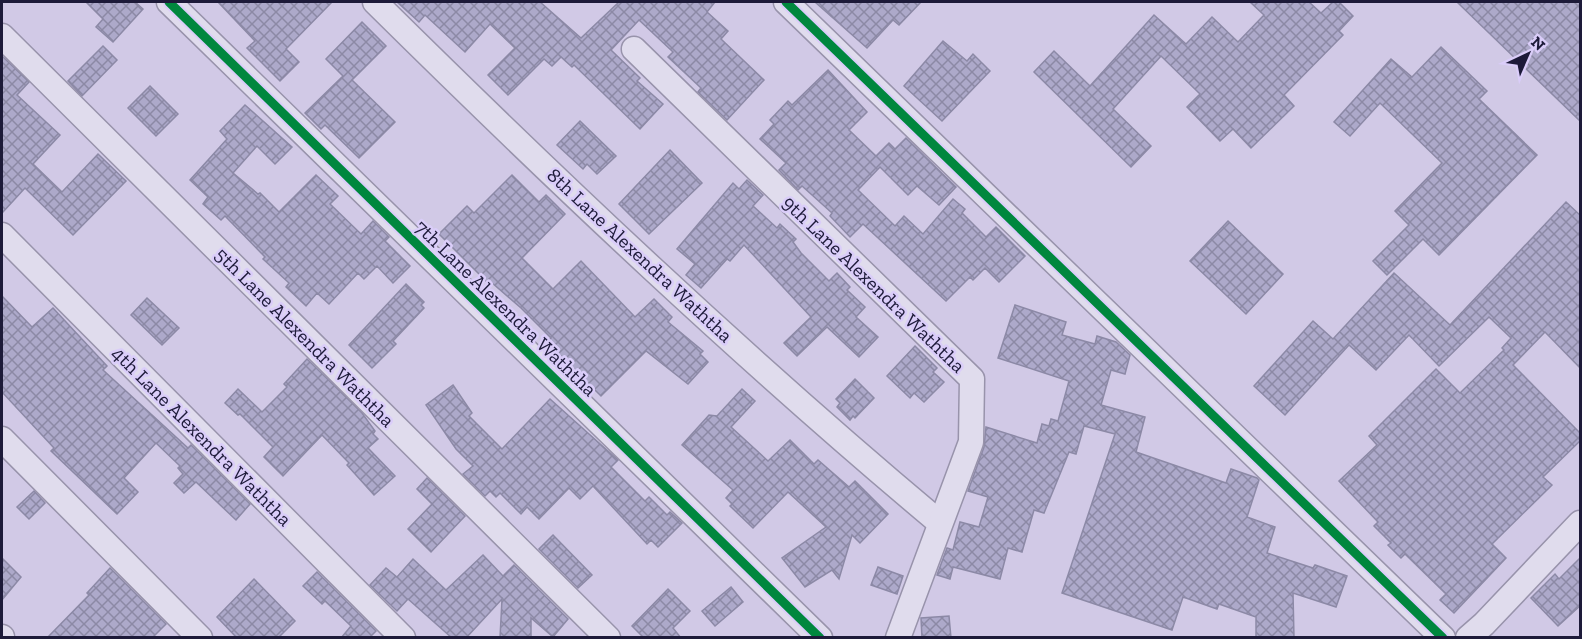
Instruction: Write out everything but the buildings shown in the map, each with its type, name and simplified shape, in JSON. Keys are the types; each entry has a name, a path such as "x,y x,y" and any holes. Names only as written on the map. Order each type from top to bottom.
{"street":[{"name":"7th Lane Alexendra Waththa","path":"169,2 820,638"},
{"name":"8th Lane Alexendra Waththa","path":"375,2 658,274 861,456 940,523"},
{"path":"786,2 1443,638"},
{"name":"5th Lane Alexendra Waththa","path":"2,36 608,638"},
{"name":"9th Lane Alexendra Waththa","path":"634,49 972,379 971,442 898,638"},
{"name":"4th Lane Alexendra Waththa","path":"2,235 403,638"},
{"path":"2,439 200,638"},
{"path":"1468,638 1581,523"}],"cycle path":[{"path":"169,2 820,638"},
{"path":"786,2 1443,638"}]}
